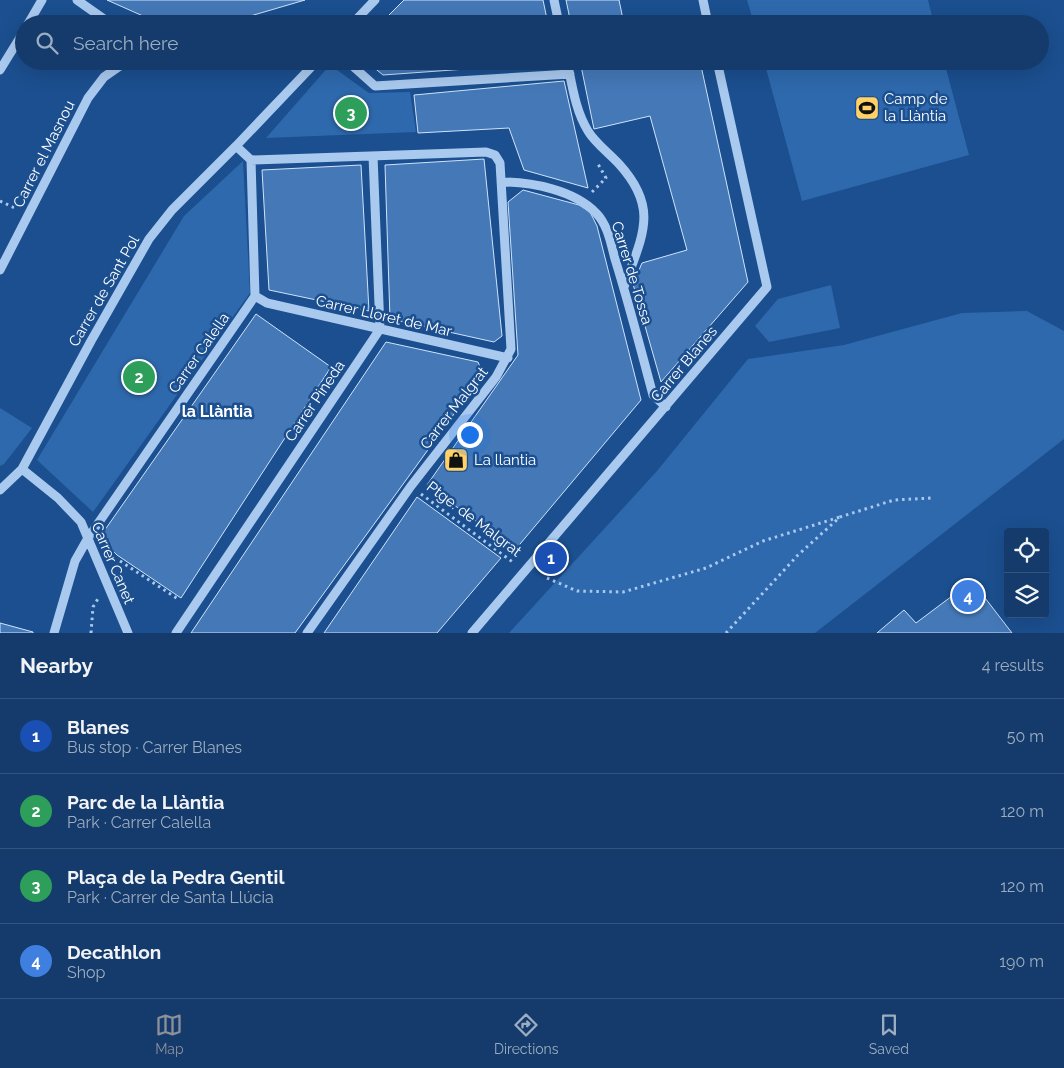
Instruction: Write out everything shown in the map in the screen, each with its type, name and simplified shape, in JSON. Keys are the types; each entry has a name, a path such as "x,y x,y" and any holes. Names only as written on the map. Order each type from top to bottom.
{"street":[{"path":"33,15 42,0"},
{"path":"77,0 98,15"},
{"path":"361,15 375,0"},
{"path":"554,0 557,15"},
{"path":"703,0 706,15"},
{"path":"0,70 15,46"},
{"name":"Carrer el Masnou","path":"0,270 88,98 104,76 113,70"},
{"name":"Carrer de Sant Pol","path":"0,490 22,469 149,239 172,210 308,70"},
{"path":"357,70 375,86 570,74"},
{"path":"569,70 580,116 589,133 633,180 642,196 645,214 642,233 624,288"},
{"name":"Carrer Blanes","path":"472,633 766,287 719,70"},
{"path":"236,146 251,160 373,156 380,329"},
{"name":"Carrer Malgrat","path":"307,633 411,486 496,377 508,358 511,349 500,163 495,155 486,152 373,156"},
{"path":"251,160 255,296"},
{"name":"Carrer de Tossa","path":"501,182 522,182 581,200 598,214 606,227 653,395 666,407"},
{"name":"Carrer Lloret de Mar","path":"255,296 267,303 508,358"},
{"name":"Carrer Calella","path":"54,633 75,561 88,538 255,296"},
{"name":"Carrer Pineda","path":"176,633 380,329"},
{"name":"Carrer Canet","path":"22,469 58,498 80,522 128,633"}],"path":[{"path":"592,192 606,178 595,159"},
{"path":"0,201 28,214"},
{"name":"Ptge. de Malgrat","path":"411,486 525,571"},
{"path":"547,578 578,591 623,592 706,568 763,541 894,500 932,498"},
{"path":"726,633 798,555 840,517"},
{"path":"120,561 178,599"},
{"path":"91,633 93,607 108,584"}],"shaded area":[{"path":"747,0 928,0 932,15 751,15"},
{"path":"326,70 337,70 369,93 410,92 416,132 266,138"},
{"name":"Camp de la Llàntia","path":"766,70 946,70 969,155 802,201"},
{"path":"243,161 250,293 93,512 37,460 184,216"},
{"path":"831,285 840,328 769,342 755,326 778,299"},
{"path":"1027,311 1064,331 1064,439 815,633 509,633 657,471 748,359 844,345 962,313"},
{"path":"0,408 32,428 4,464 0,466"}],"building":[{"path":"107,0 305,0 254,15 141,15"},
{"path":"404,0 543,0 546,15 389,15"},
{"path":"566,0 619,0 622,15 569,15"},
{"path":"377,70 453,70 383,75"},
{"path":"582,70 702,70 748,282 661,382 633,284 642,263 687,250 650,116 594,129"},
{"path":"564,81 588,188 524,170 509,128 418,133 414,95"},
{"path":"484,159 502,336 494,342 390,319 385,165"},
{"path":"361,165 369,311 269,290 262,170"},
{"path":"523,190 579,205 590,212 597,226 641,400 515,550 427,485 518,355 508,202"},
{"path":"256,314 331,367 181,598 117,555 107,545 102,534"},
{"path":"386,342 478,362 483,374 295,633 191,633"},
{"path":"417,497 501,558 437,633 324,633"},
{"path":"972,581 1012,633 877,633 904,610 916,623"},
{"path":"0,623 33,632 33,633 0,633"}],"place":[{"name":"Camp de la Llàntia","path":"867,108"},
{"name":"Plaça de la Pedra Gentil","path":"351,113"},
{"name":"Parc de la Llàntia","path":"139,377"},
{"name":"La llantia","path":"456,460"},
{"name":"Blanes","path":"551,558"},
{"name":"Decathlon","path":"968,596"}],"district":[{"name":"la Llàntia","path":"217,411"}]}
